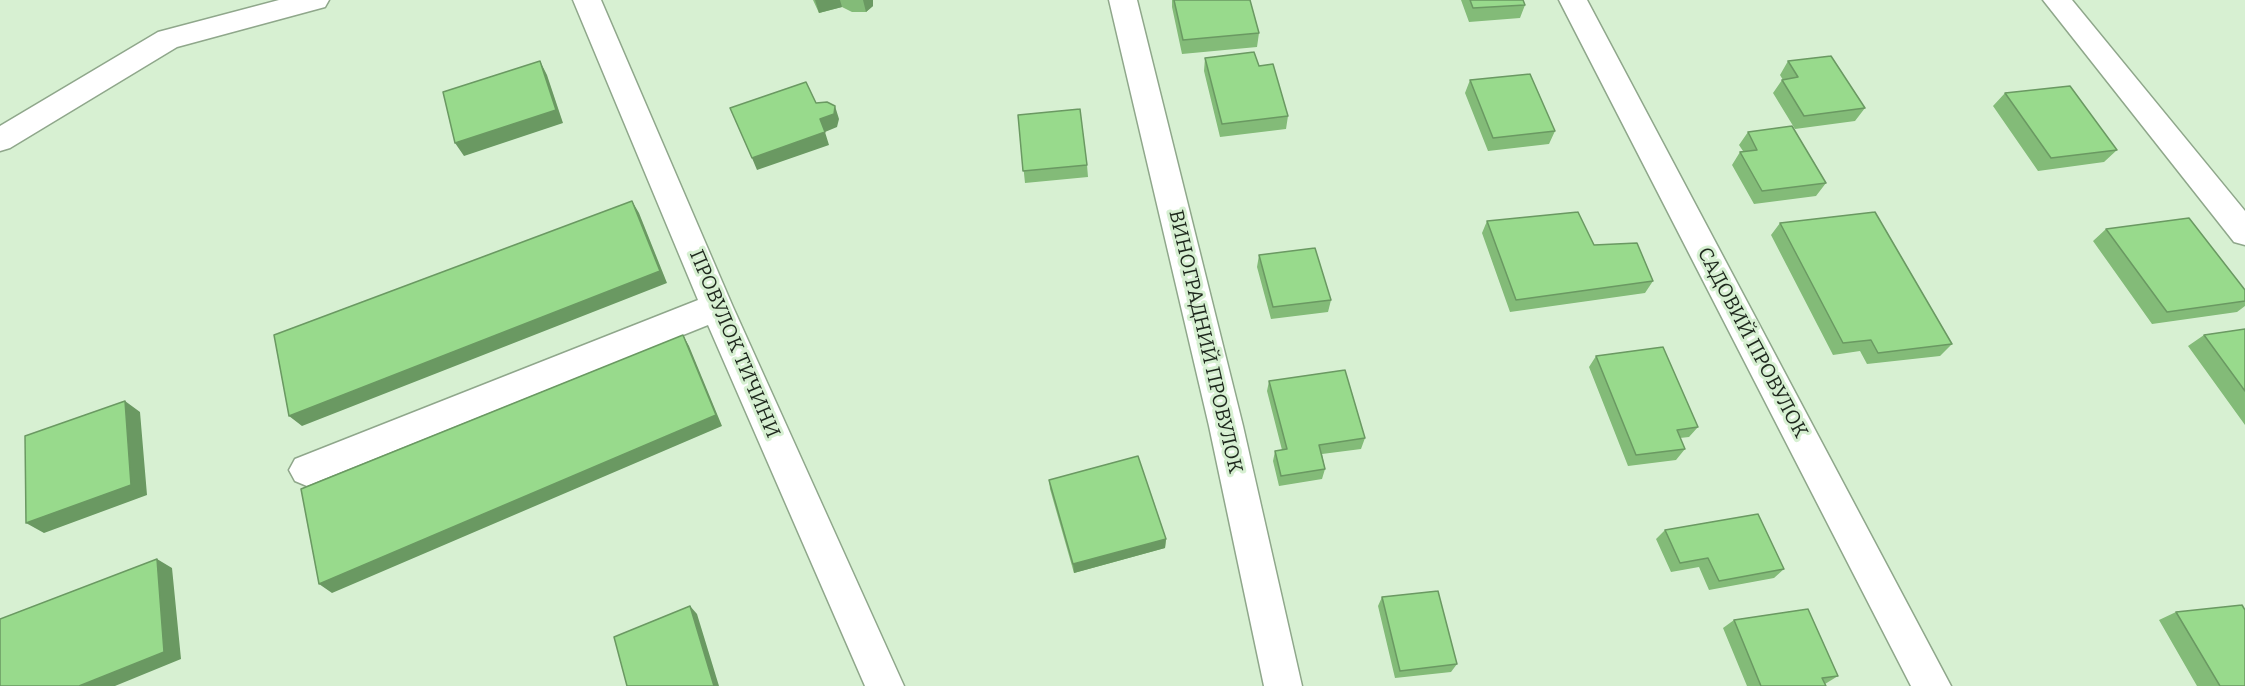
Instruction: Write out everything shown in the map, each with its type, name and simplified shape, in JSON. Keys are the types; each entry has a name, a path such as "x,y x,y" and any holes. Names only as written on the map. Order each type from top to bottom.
{"street":[{"path":"0,140 168,39 315,0"},
{"name":"ПРОВУЛОК ТИЧИНИ","path":"587,0 717,307 885,686"},
{"name":"ВИНОГРАДНИЙ ПРОВУЛОК","path":"1123,0 1226,426 1283,686"},
{"name":"САДОВИЙ ПРОВУЛОК","path":"1573,0 1932,686"},
{"path":"2057,0 2245,233"},
{"path":"308,470 717,307"}],"building":[{"path":"1174,0 1250,0 1259,33 1183,40"},
{"path":"1470,0 1523,0 1525,5 1473,8"},
{"path":"1254,52 1259,66 1273,64 1288,116 1222,124 1205,58"},
{"path":"1831,56 1865,108 1804,116 1782,80 1798,77 1788,61"},
{"path":"540,61 556,110 455,143 443,92"},
{"path":"1530,74 1555,131 1493,138 1470,80"},
{"path":"806,82 816,103 827,102 835,106 834,114 820,119 825,132 752,158 730,108"},
{"path":"2070,86 2117,150 2051,158 2005,93"},
{"path":"1080,109 1087,165 1023,171 1018,115"},
{"path":"1792,126 1826,183 1762,191 1740,152 1757,150 1748,132"},
{"path":"632,201 660,271 289,416 274,335"},
{"path":"1578,212 1594,245 1637,243 1653,281 1516,300 1487,221"},
{"path":"1875,212 1952,344 1878,353 1871,340 1843,343 1780,223"},
{"path":"2189,218 2245,290 2245,301 2167,312 2106,229"},
{"path":"1315,248 1331,300 1273,307 1259,255"},
{"path":"2245,329 2245,391 2204,335"},
{"path":"683,335 716,415 319,584 301,489"},
{"path":"1663,347 1698,427 1677,430 1685,449 1636,455 1596,356"},
{"path":"1345,370 1365,438 1319,445 1325,469 1281,476 1275,451 1287,449 1269,381"},
{"path":"125,401 131,485 26,523 25,436"},
{"path":"1138,456 1166,539 1073,564 1049,480"},
{"path":"1758,514 1784,569 1719,581 1708,558 1680,563 1665,530"},
{"path":"157,559 164,652 79,686 0,686 0,619"},
{"path":"1438,591 1457,664 1400,671 1382,597"},
{"path":"2242,605 2245,610 2245,686 2220,686 2176,612"},
{"path":"690,606 714,686 627,686 614,637"},
{"path":"1808,609 1838,676 1822,678 1826,686 1761,686 1734,620"}]}
